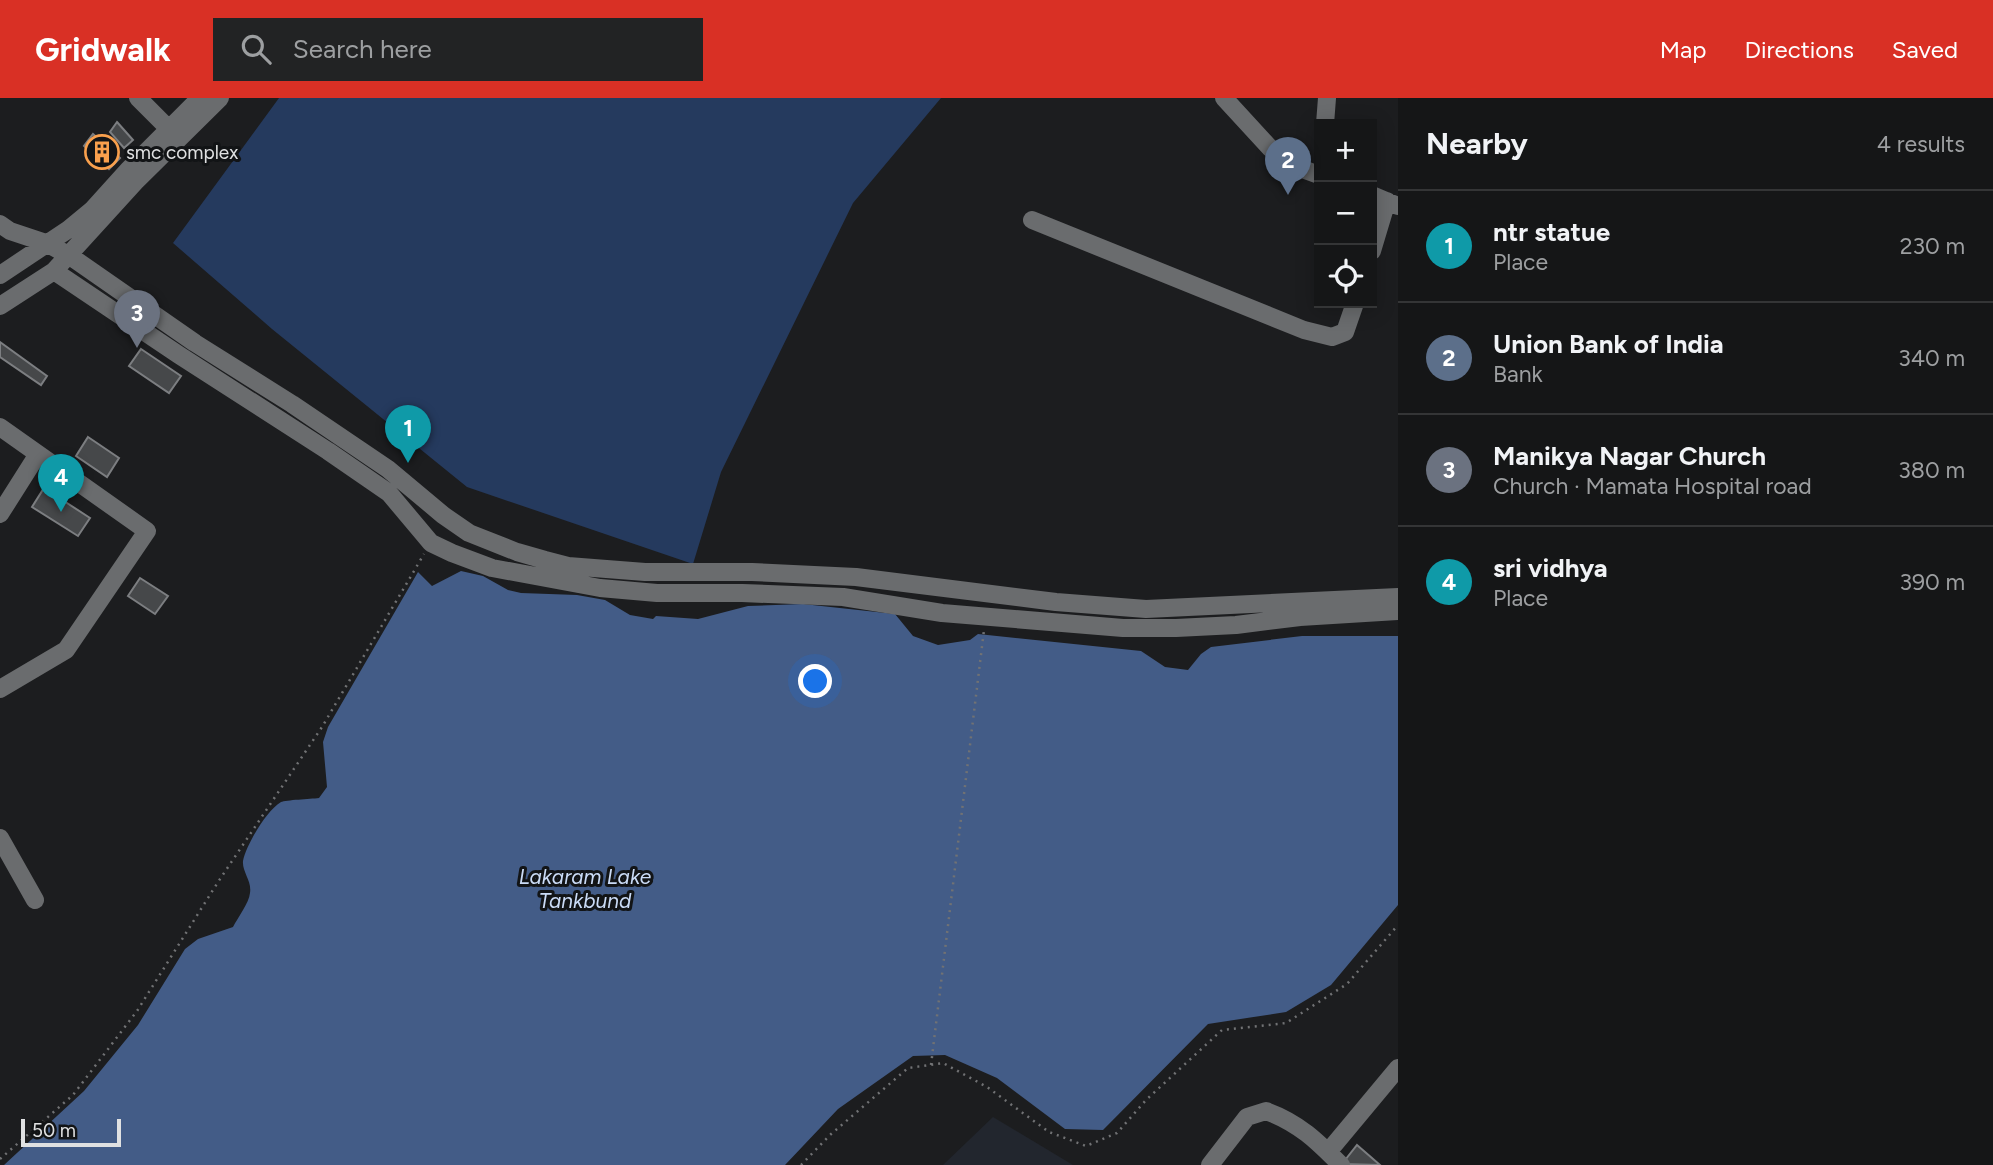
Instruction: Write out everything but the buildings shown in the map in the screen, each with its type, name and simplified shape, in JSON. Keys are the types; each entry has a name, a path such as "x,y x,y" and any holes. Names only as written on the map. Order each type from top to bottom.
{"street":[{"path":"138,98 169,129"},
{"path":"21,291 2,270 69,229 92,210 200,98"},
{"path":"0,306 54,271 70,256 137,180 220,98"},
{"path":"1325,119 1327,98"},
{"path":"1227,100 1270,148 1297,167 1314,174"},
{"path":"1374,245 1386,201"},
{"path":"1032,220 1304,330 1332,337 1345,332 1353,308"},
{"path":"0,224 10,231 46,243 70,256 195,343 388,469 395,487 431,543 492,568 600,588 657,593 842,597 942,613 1123,628 1236,625 1300,617 1398,611"},
{"path":"54,271 328,451 443,515 468,533 517,552 568,566 645,572 752,572 856,577 1056,602 1146,609 1398,597"},
{"path":"0,427 147,531 66,650 0,690"},
{"path":"0,514 38,454"},
{"path":"0,838 36,901"},
{"path":"1210,1165 1247,1117 1266,1111 1281,1116 1312,1136 1334,1159 1398,1068"}],"path":[{"path":"0,1159 73,1095 137,1011 218,882 322,727 431,543"},
{"path":"931,1065 984,617"},
{"path":"801,1165 830,1135 908,1068 943,1063 986,1087 1049,1132 1086,1146 1117,1133 1146,1100 1222,1030 1286,1024 1347,984 1398,925"}],"shaded area":[{"path":"279,98 941,98 853,203 721,472 693,564 467,487 272,329 173,243"},
{"path":"993,1117 1073,1165 943,1165"}],"water":[{"name":"Lakaram Lake Tankbund","path":"461,571 483,576 508,590 577,595 605,600 630,615 653,619 656,616 698,619 748,606 803,604 895,614 913,636 938,645 970,640 978,634 1141,651 1165,667 1188,670 1201,654 1211,647 1302,636 1398,636 1398,905 1331,985 1286,1012 1208,1024 1103,1130 1065,1129 997,1078 945,1055 913,1056 838,1109 785,1165 4,1165 84,1091 138,1025 185,949 198,939 233,927 249,897 250,884 243,861 253,837 275,806 281,802 319,798 327,787 323,742 328,727 418,572 432,586"}],"place":[{"name":"smc complex","path":"102,152"},
{"name":"Union Bank of India","path":"1288,195"},
{"name":"Manikya Nagar Church","path":"137,348"},
{"name":"ntr statue","path":"408,463"},
{"name":"sri vidhya","path":"61,512"}]}
